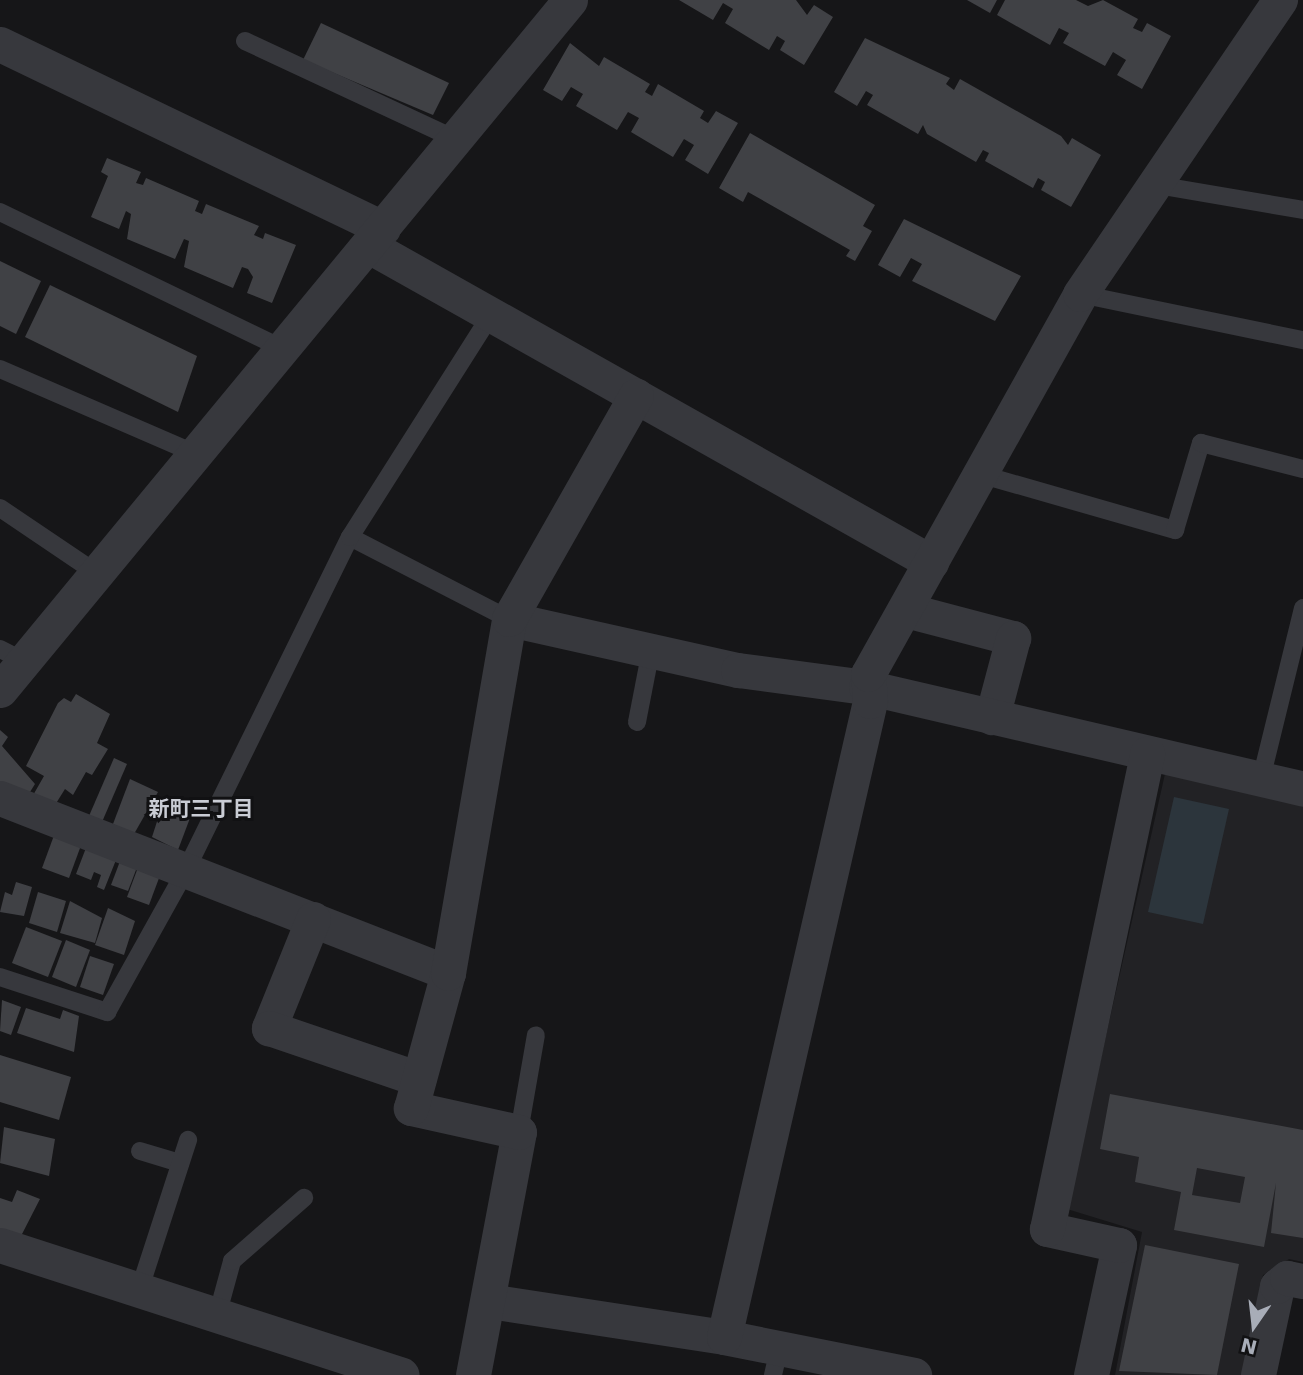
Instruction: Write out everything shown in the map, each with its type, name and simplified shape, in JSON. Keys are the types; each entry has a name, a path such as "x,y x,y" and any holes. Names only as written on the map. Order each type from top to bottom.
{"street":[{"path":"0,690 12,655 99,574 376,237 459,141 570,0"},
{"path":"724,1337 867,715 866,687 931,562 984,475 999,430 1080,294 1152,184 1279,7"},
{"path":"0,44 376,237 491,315 931,562"},
{"path":"473,1375 519,1132 411,1108 448,973 509,619 636,395"},
{"path":"906,610 1013,638 992,717"},
{"path":"509,619 651,650 866,687 1303,789"},
{"path":"1091,1375 1119,1245 1047,1229 1147,753"},
{"path":"0,797 187,868 448,973"},
{"path":"313,919 269,1028 419,1079"},
{"path":"0,1245 402,1375"},
{"path":"1258,1375 1277,1286 1287,1278 1303,1281"},
{"path":"489,1301 724,1337 776,1362 914,1375"}],"lane":[{"path":"245,41 459,141"},
{"path":"1152,184 1303,210"},
{"path":"0,212 284,349"},
{"path":"1080,294 1303,340"},
{"path":"0,977 107,1012 187,868 350,537 491,315"},
{"path":"0,369 199,455"},
{"path":"984,475 1175,530 1201,443 1303,469"},
{"path":"0,508 99,574"},
{"path":"350,537 509,619"},
{"path":"1261,779 1303,608"},
{"path":"637,722 651,650"},
{"path":"519,1132 536,1035"},
{"path":"139,1292 188,1140"},
{"path":"140,1151 180,1163"},
{"path":"217,1316 232,1261 304,1198"}],"shaded area":[{"path":"1167,765 1303,799 1303,1262 1289,1259 1263,1275 1244,1375 1115,1375 1142,1232 1067,1209"},
{"path":"1174,797 1229,809 1203,924 1148,912"}],"building":[{"path":"679,0 796,0 807,15 814,5 833,17 804,65 780,50 785,41 777,36 769,50 725,23 733,9 723,3 713,20"},
{"path":"967,0 997,0 990,13"},
{"path":"1005,0 1076,0 1088,6 1103,0 1138,19 1133,28 1142,32 1147,23 1171,36 1142,89 1117,75 1126,60 1113,52 1105,66 1063,43 1069,33 1059,28 1050,45 997,15"},
{"path":"321,23 449,83 433,115 303,60"},
{"path":"865,38 950,78 946,84 954,90 960,79 1061,136 1068,145 1072,138 1101,155 1071,207 1041,190 1045,182 1038,178 1033,188 985,161 989,153 983,150 976,162 927,134 923,125 918,134 867,105 873,95 866,91 857,106 834,92"},
{"path":"570,43 599,66 604,57 650,84 645,92 652,96 658,84 704,111 700,118 708,123 716,111 738,123 708,174 685,160 694,145 684,139 673,157 631,132 639,118 628,112 617,130 576,106 583,94 571,87 562,101 543,90"},
{"path":"750,133 875,205 863,226 872,231 855,261 846,256 850,250 748,192 743,202 719,188"},
{"path":"107,158 141,172 136,183 143,185 146,178 199,201 195,211 202,214 206,204 259,226 254,235 263,239 265,233 296,245 272,303 247,293 253,277 248,269 242,267 233,288 184,267 189,241 184,239 175,259 127,239 131,214 126,211 119,229 91,217 108,176 101,172"},
{"path":"904,219 1021,276 995,321 912,281 922,264 911,258 900,277 878,265"},
{"path":"0,261 41,281 16,334 0,326"},
{"path":"50,285 197,356 178,412 25,337"},
{"path":"76,694 110,714 97,743 108,749 92,775 86,772 73,795 65,789 55,805 32,797 44,776 26,766 58,703 64,698 71,702"},
{"path":"0,730 8,737 2,746 35,784 30,792 0,782"},
{"path":"114,758 127,764 102,822 89,816"},
{"path":"130,779 158,792 134,834 113,824"},
{"path":"163,803 190,818 178,850 152,837"},
{"path":"56,830 83,840 69,878 42,868"},
{"path":"89,840 118,855 104,890 97,887 101,875 94,872 91,880 76,874"},
{"path":"122,856 139,862 128,891 111,885"},
{"path":"140,862 162,870 149,905 127,897"},
{"path":"16,882 32,887 24,916 0,912 5,892 12,895"},
{"path":"38,892 66,901 57,932 29,923"},
{"path":"70,901 102,918 95,943 60,933"},
{"path":"108,908 135,921 124,955 95,945"},
{"path":"26,927 62,941 48,977 12,963"},
{"path":"66,940 90,950 76,987 52,977"},
{"path":"90,956 114,964 103,995 80,987"},
{"path":"2,1000 21,1007 11,1035 0,1031"},
{"path":"26,1008 60,1019 63,1010 79,1016 74,1052 17,1033"},
{"path":"0,1055 71,1077 59,1120 0,1102"},
{"path":"1110,1094 1303,1130 1303,1238 1271,1233 1276,1183 1264,1247 1174,1230 1181,1192 1135,1182 1139,1157 1100,1149","holes":["1197,1168 1245,1177 1240,1203 1192,1195"]},
{"path":"4,1127 55,1139 49,1176 0,1163"},
{"path":"17,1190 40,1199 21,1236 0,1239 0,1198 12,1202"},
{"path":"1145,1245 1239,1264 1217,1375 1119,1371"}],"district":[{"name":"新町三丁目","path":"201,809"}]}
